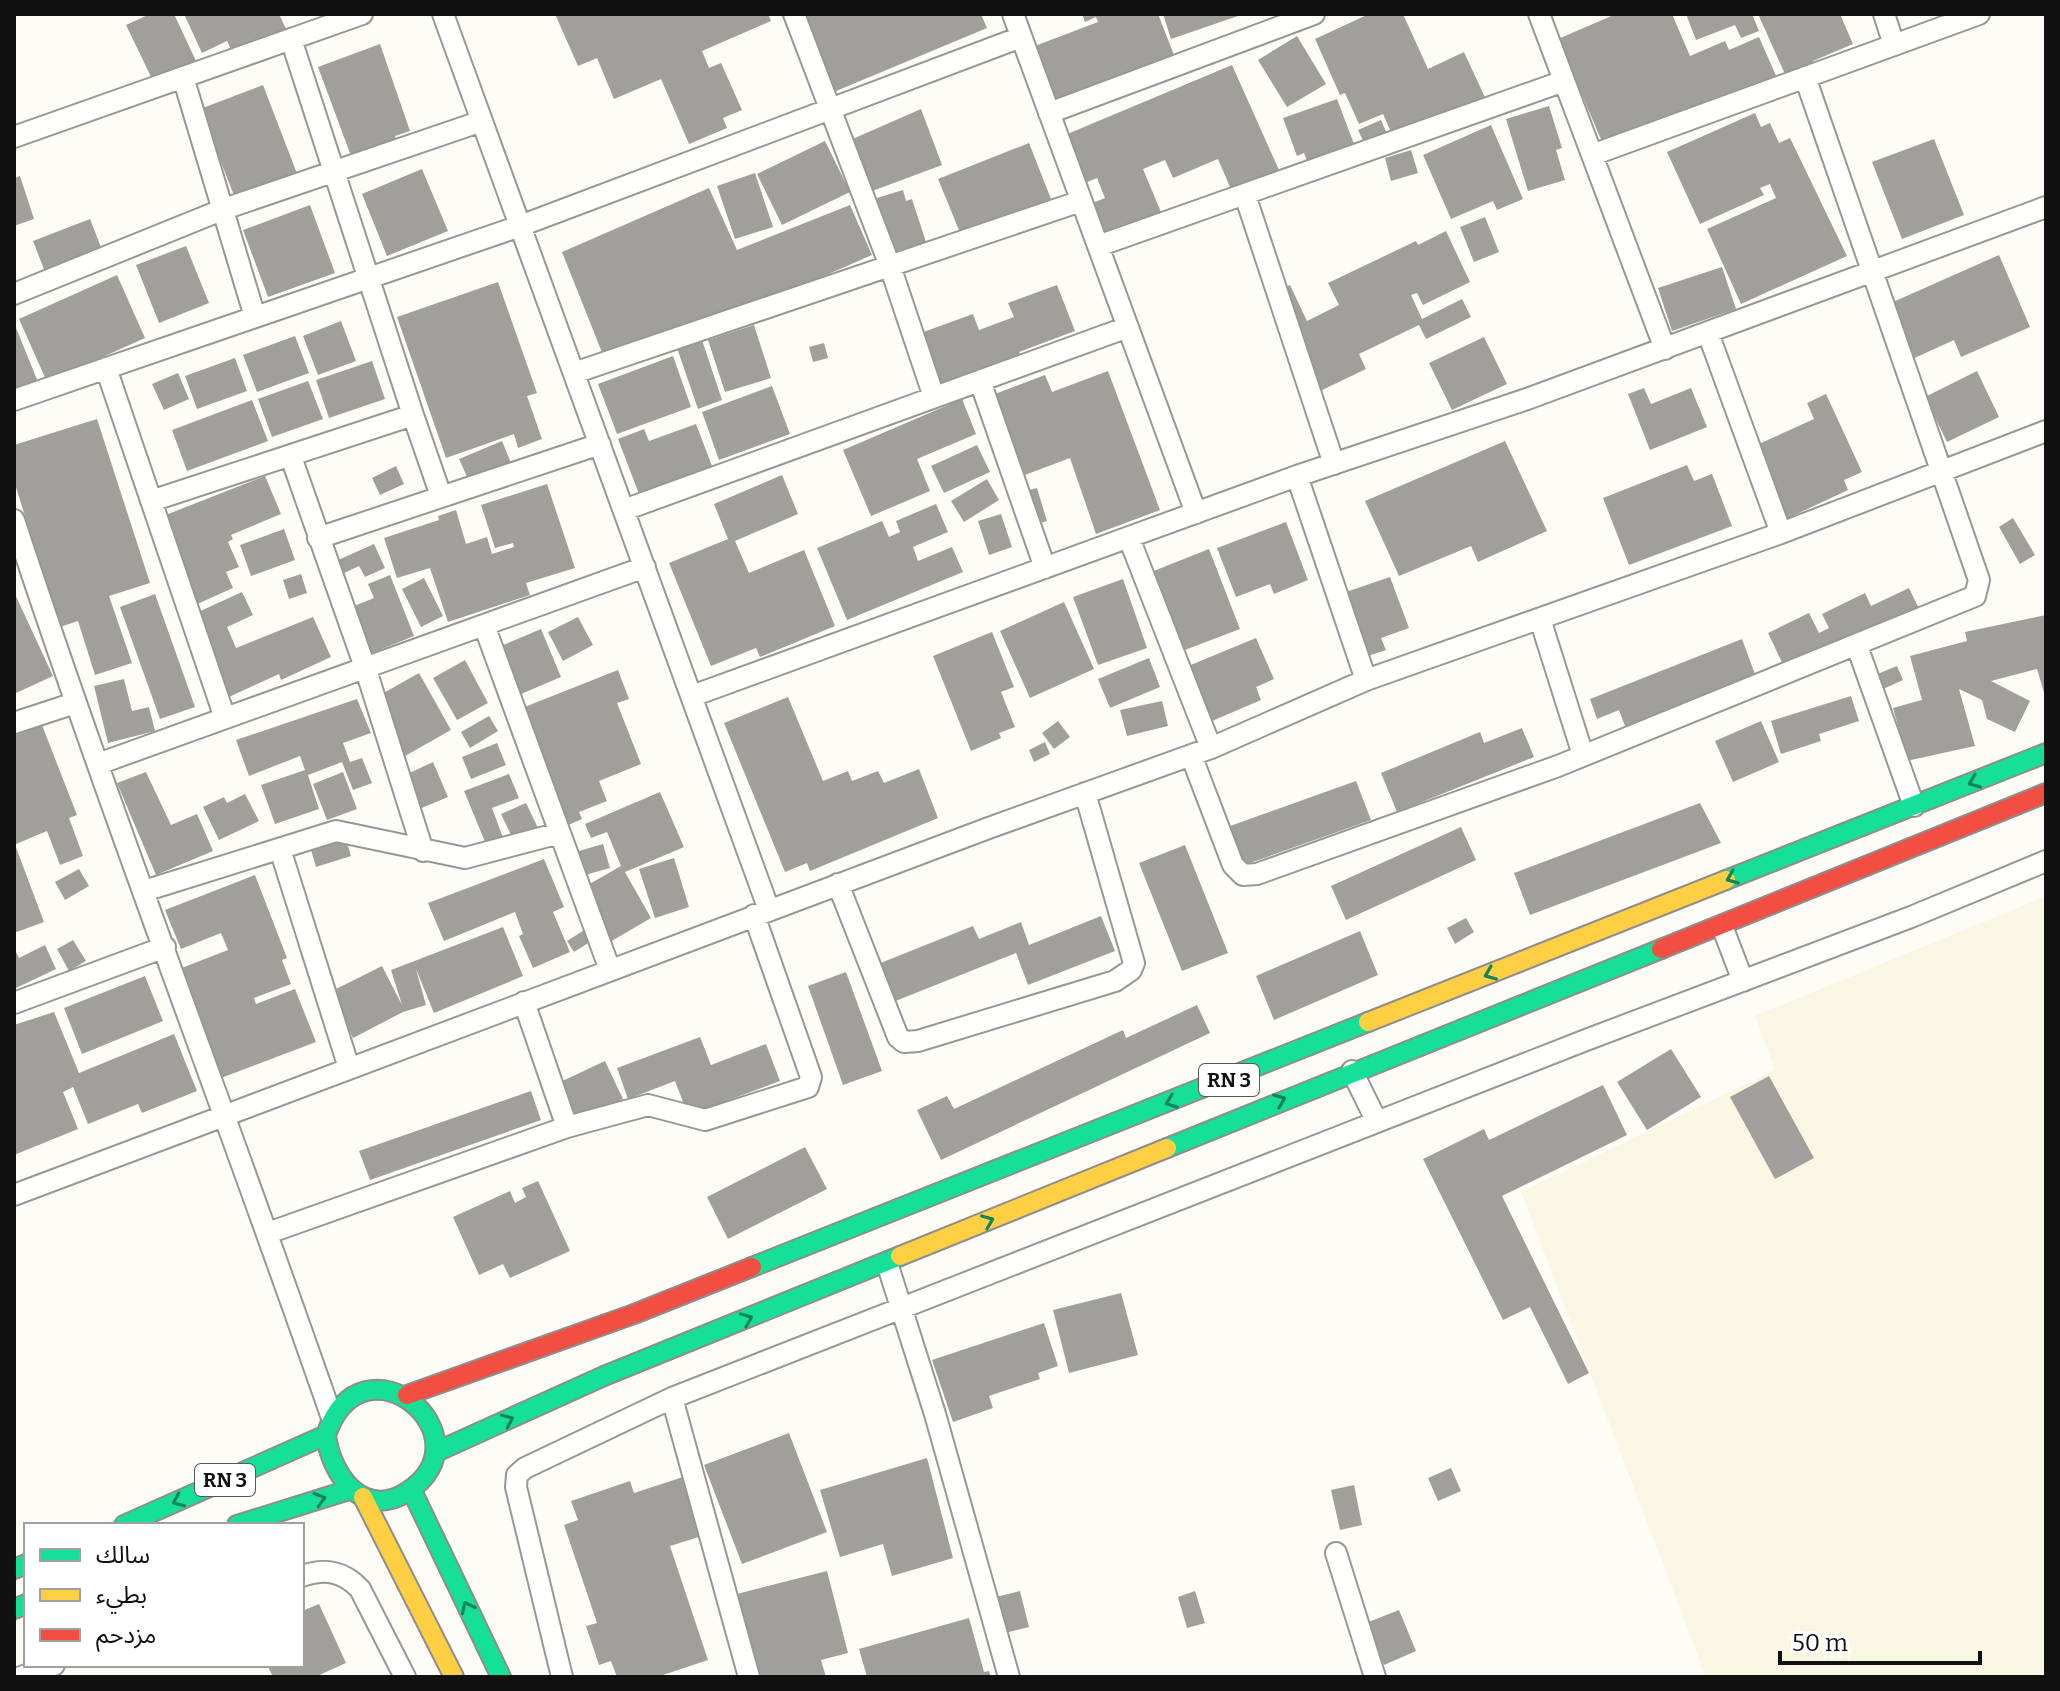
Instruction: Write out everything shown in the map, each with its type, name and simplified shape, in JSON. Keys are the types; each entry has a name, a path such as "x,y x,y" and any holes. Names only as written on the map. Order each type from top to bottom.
{"main road":[{"name":"RN 3","path":"407,1395 634,1314 2046,753"},
{"name":"RN 3","path":"436,1452 604,1376 2046,793"},
{"path":"356,1494 380,1500 412,1491 428,1474 436,1452 435,1429 424,1410 407,1395 391,1390 357,1394 343,1404 329,1426 331,1466 356,1494 454,1677"},
{"name":"RN 3","path":"128,1523 329,1426"},
{"path":"412,1491 501,1677"},
{"name":"RN 3","path":"245,1523 356,1494"}],"street":[{"path":"14,137 362,14"},
{"path":"268,1233 567,1127 648,1105 705,1120 808,1087 811,1077 692,696 443,14"},
{"path":"794,14 890,266 934,397"},
{"path":"1013,14 1196,513"},
{"path":"1049,113 1314,14"},
{"path":"1539,14 1665,349"},
{"path":"1884,14 1894,45"},
{"path":"1592,155 1979,14"},
{"path":"14,400 520,226 1021,37"},
{"path":"291,39 441,496"},
{"path":"183,77 255,317"},
{"path":"1191,755 1233,865 1243,875 1257,874 1583,755 1975,596 1979,580 1805,77"},
{"path":"1098,246 1564,81"},
{"path":"14,294 224,209 482,121"},
{"path":"1245,195 1334,464"},
{"path":"574,373 1081,201"},
{"path":"692,696 1297,476 1665,349 2046,207"},
{"path":"624,510 1128,327"},
{"path":"1708,333 1781,533"},
{"path":"106,368 225,718"},
{"path":"980,381 1045,568"},
{"path":"151,501 413,415"},
{"path":"14,1195 838,884 1211,748 1366,680 1781,533 2046,431"},
{"path":"318,538 600,444"},
{"path":"291,457 366,670 423,851"},
{"path":"1297,476 1366,680"},
{"path":"14,520 18,542 75,703 268,1233 329,1426"},
{"path":"1129,538 1211,748"},
{"path":"98,764 645,567"},
{"path":"1540,619 1583,755"},
{"path":"484,625 610,970"},
{"path":"1857,646 1914,806"},
{"path":"14,723 75,703"},
{"path":"838,884 898,1037 904,1042 918,1041 1115,981 1131,970 1134,963 1085,793"},
{"path":"144,891 336,831 448,857 482,856 560,833"},
{"path":"280,849 349,1068"},
{"path":"562,1677 516,1487 517,1475 525,1468 672,1398 2046,861"},
{"path":"1722,926 1743,981"},
{"path":"14,1003 165,947"},
{"path":"524,1002 567,1127"},
{"path":"1352,1071 1377,1122"},
{"path":"887,1263 935,1414 1009,1677"},
{"path":"672,1398 749,1677"},
{"path":"1336,1553 1375,1677"},
{"path":"304,1576 332,1571 348,1577 360,1589 405,1677"},
{"path":"21,1677 48,1667"}],"shaded area":[{"path":"2046,896 2046,1677 1706,1677 1521,1192 1775,1070 1755,1016"}],"building":[{"path":"150,14 174,14 197,63 154,83 126,25"},
{"path":"184,14 279,14 287,31 234,56 227,41 202,53"},
{"path":"555,14 768,14 771,21 702,51 709,68 721,63 742,110 723,118 727,128 689,144 661,79 614,99 597,58 578,66"},
{"path":"795,14 981,14 987,28 829,94"},
{"path":"1082,14 1158,14 1174,55 1062,98 1051,108 1027,49 1098,22 1096,17 1085,22"},
{"path":"1163,14 1237,14 1238,16 1171,39"},
{"path":"1369,14 1403,14 1428,69 1464,52 1489,106 1394,139 1383,114 1359,124 1345,93 1340,95 1315,39"},
{"path":"1616,14 1672,14 1690,56 1725,41 1729,50 1759,37 1777,78 1606,151 1558,39"},
{"path":"1686,14 1752,14 1759,31 1741,38 1735,25 1696,40"},
{"path":"1758,14 1840,14 1853,44 1813,61 1817,70 1789,83"},
{"path":"1297,36 1326,84 1287,107 1258,60"},
{"path":"380,44 410,131 395,136 399,147 354,164 318,67"},
{"path":"1232,65 1287,188 1239,208 1218,159 1173,178 1165,160 1143,169 1166,224 1104,250 1085,206 1105,198 1097,178 1085,183 1065,135"},
{"path":"263,85 301,184 239,208 200,109"},
{"path":"1337,99 1357,152 1310,169 1304,153 1297,156 1283,118"},
{"path":"1549,106 1562,148 1556,150 1565,180 1528,191 1506,119"},
{"path":"921,109 942,165 867,193 848,141"},
{"path":"1755,113 1761,127 1770,123 1779,143 1790,138 1847,256 1741,304 1707,229 1776,198 1770,184 1760,188 1764,195 1700,224 1667,152"},
{"path":"1381,120 1388,136 1366,147 1358,130"},
{"path":"1491,125 1523,199 1497,210 1493,201 1451,219 1423,155"},
{"path":"1934,139 1964,215 1902,239 1872,162"},
{"path":"825,141 850,192 782,225 757,174"},
{"path":"1029,143 1051,199 961,235 938,179"},
{"path":"1411,150 1418,173 1391,181 1385,158"},
{"path":"422,169 448,231 387,256 362,194"},
{"path":"755,173 773,227 735,239 717,186"},
{"path":"20,176 34,219 14,226 14,178"},
{"path":"709,188 737,250 850,205 872,255 609,370 562,252"},
{"path":"903,190 906,201 912,199 926,242 884,255 867,201"},
{"path":"310,205 335,273 268,297 243,230"},
{"path":"1485,217 1499,252 1474,262 1460,227"},
{"path":"90,219 104,255 47,277 33,241"},
{"path":"1446,231 1470,282 1423,305 1417,293 1411,295 1422,319 1462,299 1471,317 1426,339 1419,325 1359,354 1366,369 1318,392 1271,294 1290,285 1307,321 1339,305 1328,283 1416,241 1418,245"},
{"path":"186,246 209,303 159,323 136,265"},
{"path":"1999,255 2030,327 1961,357 1954,340 1908,361 1884,306"},
{"path":"1722,267 1736,309 1672,331 1658,288"},
{"path":"117,275 145,338 47,382 19,319"},
{"path":"498,282 537,393 527,396 542,439 518,448 514,434 446,458 397,317"},
{"path":"1057,285 1075,331 1019,352 1022,358 939,389 918,334 973,314 979,330 1014,317 1008,303"},
{"path":"341,321 356,361 318,375 303,336"},
{"path":"14,323 38,382 14,393"},
{"path":"754,325 771,378 725,392 708,340"},
{"path":"295,336 309,373 257,392 243,355"},
{"path":"1484,337 1507,384 1452,410 1429,363"},
{"path":"702,340 722,400 698,409 677,348"},
{"path":"824,343 828,358 813,362 809,347"},
{"path":"673,356 691,407 617,434 598,384"},
{"path":"235,358 247,391 197,409 185,376"},
{"path":"372,361 385,399 329,418 316,380"},
{"path":"1108,371 1160,510 1096,534 1070,458 1011,480 987,397 1045,375 1052,392"},
{"path":"1977,371 1999,417 1947,442 1925,397"},
{"path":"178,373 189,399 164,410 152,384"},
{"path":"308,381 323,419 272,437 258,399"},
{"path":"772,386 790,434 719,460 702,412"},
{"path":"1644,388 1651,404 1691,388 1707,427 1650,450 1628,394"},
{"path":"1826,394 1862,472 1844,480 1848,490 1784,520 1750,448 1814,419 1807,403"},
{"path":"962,399 976,434 917,459 930,491 871,516 843,450"},
{"path":"252,400 268,441 187,471 172,430"},
{"path":"97,419 150,583 109,596 132,663 95,675 78,621 60,627 14,481 14,445"},
{"path":"696,424 712,466 639,494 618,439 644,429 649,441"},
{"path":"502,441 511,463 469,481 459,459"},
{"path":"1505,441 1547,531 1478,562 1471,546 1399,576 1365,501"},
{"path":"977,445 990,472 944,493 931,466"},
{"path":"1687,465 1694,481 1712,474 1732,526 1629,565 1603,498"},
{"path":"396,466 404,484 380,495 372,478"},
{"path":"782,475 798,514 735,541 749,573 804,550 835,626 760,657 756,648 711,666 669,563 728,539 714,504"},
{"path":"265,476 281,514 231,535 233,539 228,542 239,567 226,572 233,588 195,605 158,518"},
{"path":"987,479 999,500 964,522 951,501"},
{"path":"547,484 575,568 526,583 530,595 448,622 430,568 397,578 384,538 439,520 438,516 456,510 466,544 487,537 492,554 514,547 513,543 495,548 481,505"},
{"path":"1037,488 1047,521 1030,526 1021,492"},
{"path":"936,504 948,532 913,547 918,561 952,547 963,572 847,620 817,548 882,521 889,537 900,532 896,521"},
{"path":"1001,514 1012,547 989,555 978,521"},
{"path":"2013,518 2035,555 2020,564 1999,527"},
{"path":"1286,522 1308,580 1274,594 1270,584 1236,597 1217,548"},
{"path":"284,529 295,560 251,576 240,545"},
{"path":"374,544 385,568 365,577 359,566 342,574 336,561"},
{"path":"1209,549 1240,629 1177,653 1146,574"},
{"path":"301,574 307,593 289,599 283,580"},
{"path":"390,575 414,636 362,657 344,610 374,598 368,584"},
{"path":"1390,577 1409,628 1381,638 1386,650 1362,658 1340,594"},
{"path":"424,578 443,616 421,627 402,589"},
{"path":"1123,579 1147,648 1098,665 1073,597"},
{"path":"1909,588 1923,617 1788,675 1768,633 1809,613 1819,633 1829,628 1822,614 1865,593 1871,606"},
{"path":"14,592 53,676 14,694"},
{"path":"242,592 253,615 227,627 236,648 313,617 331,657 281,680 279,674 229,697 197,627 196,613"},
{"path":"155,594 195,707 160,719 120,607"},
{"path":"1064,602 1094,669 1030,698 1000,631"},
{"path":"2046,615 2046,699 2037,669 1991,681 2030,701 2015,732 1987,719 1982,700 1959,689 1975,746 1911,760 1897,753 1892,735 1900,733 1893,708 1922,700 1910,656 1967,641 1965,632"},
{"path":"578,617 593,645 563,661 548,632"},
{"path":"541,629 561,677 514,697 494,649"},
{"path":"992,632 1014,687 1001,692 1015,727 999,733 1001,738 971,751 933,656"},
{"path":"1256,638 1274,679 1256,687 1261,700 1205,724 1181,669"},
{"path":"1742,639 1756,677 1625,726 1619,710 1597,719 1590,699"},
{"path":"1149,658 1160,687 1110,708 1098,679"},
{"path":"465,660 488,703 457,720 433,678"},
{"path":"1897,666 1903,680 1881,690 1875,675"},
{"path":"618,670 629,699 617,703 641,764 599,781 607,801 579,812 582,819 559,829 512,712"},
{"path":"419,673 451,730 405,756 373,699"},
{"path":"124,679 132,711 149,707 155,731 108,743 94,686"},
{"path":"1851,696 1859,721 1819,734 1821,741 1781,754 1771,721"},
{"path":"788,697 823,781 848,771 852,781 878,771 884,783 919,769 938,818 810,871 807,863 785,872 724,723"},
{"path":"357,699 371,733 343,743 350,762 362,758 372,783 353,790 342,762 308,775 319,809 275,824 261,785 305,770 300,756 249,776 236,740"},
{"path":"1162,701 1168,726 1127,736 1120,710"},
{"path":"489,716 498,731 470,748 461,732"},
{"path":"1058,721 1070,737 1054,749 1042,733"},
{"path":"1761,721 1779,762 1733,782 1715,741"},
{"path":"42,725 77,815 69,818 83,856 60,865 47,831 16,844 14,839 14,736"},
{"path":"1522,728 1534,757 1397,812 1381,773 1480,732 1484,743"},
{"path":"1045,742 1050,754 1034,762 1029,750"},
{"path":"497,743 506,765 471,779 462,757"},
{"path":"433,762 448,797 417,810 403,776"},
{"path":"146,772 171,825 197,814 213,851 156,875 117,783"},
{"path":"343,772 357,809 327,820 313,784"},
{"path":"509,774 519,798 492,808 505,843 488,849 464,791"},
{"path":"1356,781 1371,820 1233,869 1219,830"},
{"path":"660,792 684,847 625,872 651,918 603,946 572,894 621,866 607,832 591,838 585,824"},
{"path":"245,794 259,821 219,840 203,807 224,797 227,803"},
{"path":"526,803 538,828 513,839 501,814"},
{"path":"1700,803 1721,843 1530,915 1514,873"},
{"path":"1461,827 1476,860 1346,920 1331,886"},
{"path":"344,833 351,856 316,867 309,843"},
{"path":"14,842 44,922 14,933"},
{"path":"603,844 610,868 585,875 579,851"},
{"path":"1185,845 1228,953 1182,971 1139,863"},
{"path":"674,858 689,907 655,918 639,869"},
{"path":"544,859 564,907 553,912 570,952 533,968 519,936 523,934 515,912 444,941 428,903"},
{"path":"79,869 89,886 65,900 55,882"},
{"path":"255,875 287,958 282,960 291,984 254,998 256,1004 295,989 316,1042 221,1078 179,969 228,950 221,933 181,949 165,910"},
{"path":"1101,916 1115,951 1028,985 1016,953 893,1002 878,964 973,926 979,939 1021,922 1029,945"},
{"path":"1466,918 1474,932 1455,944 1447,928"},
{"path":"503,927 523,976 434,1013 416,969 426,1005 403,1012 353,1038 330,992 382,966 402,1005 391,970"},
{"path":"586,929 593,940 574,952 567,941"},
{"path":"1360,931 1378,975 1274,1020 1256,976"},
{"path":"73,940 86,961 69,971 57,949"},
{"path":"45,945 56,969 14,989 14,948 19,958"},
{"path":"846,972 882,1071 843,1085 808,986"},
{"path":"145,976 163,1021 82,1054 64,1008"},
{"path":"1197,1005 1210,1033 941,1160 917,1110 947,1096 954,1109 1123,1030 1126,1038"},
{"path":"54,1012 79,1073 174,1034 197,1091 142,1113 138,1104 88,1124 73,1087 63,1092 78,1129 14,1155 14,1025"},
{"path":"700,1037 711,1065 766,1044 780,1081 688,1115 675,1081 628,1099 617,1068"},
{"path":"1671,1049 1701,1097 1647,1130 1617,1082"},
{"path":"605,1061 623,1099 574,1122 556,1084"},
{"path":"1769,1076 1814,1158 1775,1179 1730,1097"},
{"path":"1603,1085 1627,1135 1502,1196 1589,1373 1568,1384 1530,1307 1503,1320 1423,1159 1484,1129 1489,1140"},
{"path":"531,1091 541,1120 370,1180 359,1151"},
{"path":"805,1147 827,1189 728,1239 707,1197"},
{"path":"538,1181 570,1251 510,1278 503,1264 479,1275 453,1217 510,1191 515,1203 526,1197 522,1188"},
{"path":"1121,1293 1138,1355 1069,1373 1053,1310"},
{"path":"1044,1323 1058,1366 1038,1373 1040,1379 989,1396 993,1408 953,1422 932,1360"},
{"path":"789,1433 827,1532 742,1564 704,1465"},
{"path":"927,1458 953,1558 892,1576 883,1544 840,1557 820,1490"},
{"path":"1451,1468 1461,1491 1438,1501 1428,1478"},
{"path":"683,1477 702,1536 670,1546 708,1660 657,1677 617,1677 611,1661 599,1665 586,1626 597,1623 564,1525 578,1520 571,1501 630,1481 634,1493"},
{"path":"1354,1485 1362,1525 1340,1530 1331,1490"},
{"path":"827,1571 848,1653 821,1660 826,1677 759,1677 737,1594"},
{"path":"1020,1591 1029,1627 997,1635 988,1599"},
{"path":"1195,1591 1205,1623 1187,1628 1178,1597"},
{"path":"319,1604 346,1663 315,1677 273,1677 268,1667 304,1667 304,1610"},
{"path":"1399,1610 1416,1651 1384,1665 1366,1623"},
{"path":"969,1618 984,1672 989,1671 991,1677 867,1677 859,1649"}],"traffic: fast":[{"path":"1726,880 2046,753"},
{"path":"1167,1148 1661,949"},
{"path":"752,1267 1368,1022"},
{"path":"436,1452 604,1376 900,1256"},
{"path":"366,1391 390,1392 412,1403 428,1422 435,1445 429,1469 407,1492 376,1501 363,1497 342,1478 329,1450 326,1435 344,1404 366,1391"},
{"path":"128,1523 326,1435"},
{"path":"243,1523 349,1490"},
{"path":"412,1491 501,1677"},
{"path":"14,1569 24,1565"},
{"path":"14,1609 24,1605"}],"traffic: slow":[{"path":"1368,1022 1726,880"},
{"path":"900,1256 1167,1148"},
{"path":"363,1497 454,1677"}],"traffic: jam":[{"path":"1661,949 2046,793"},
{"path":"407,1395 634,1314 752,1267"}]}
